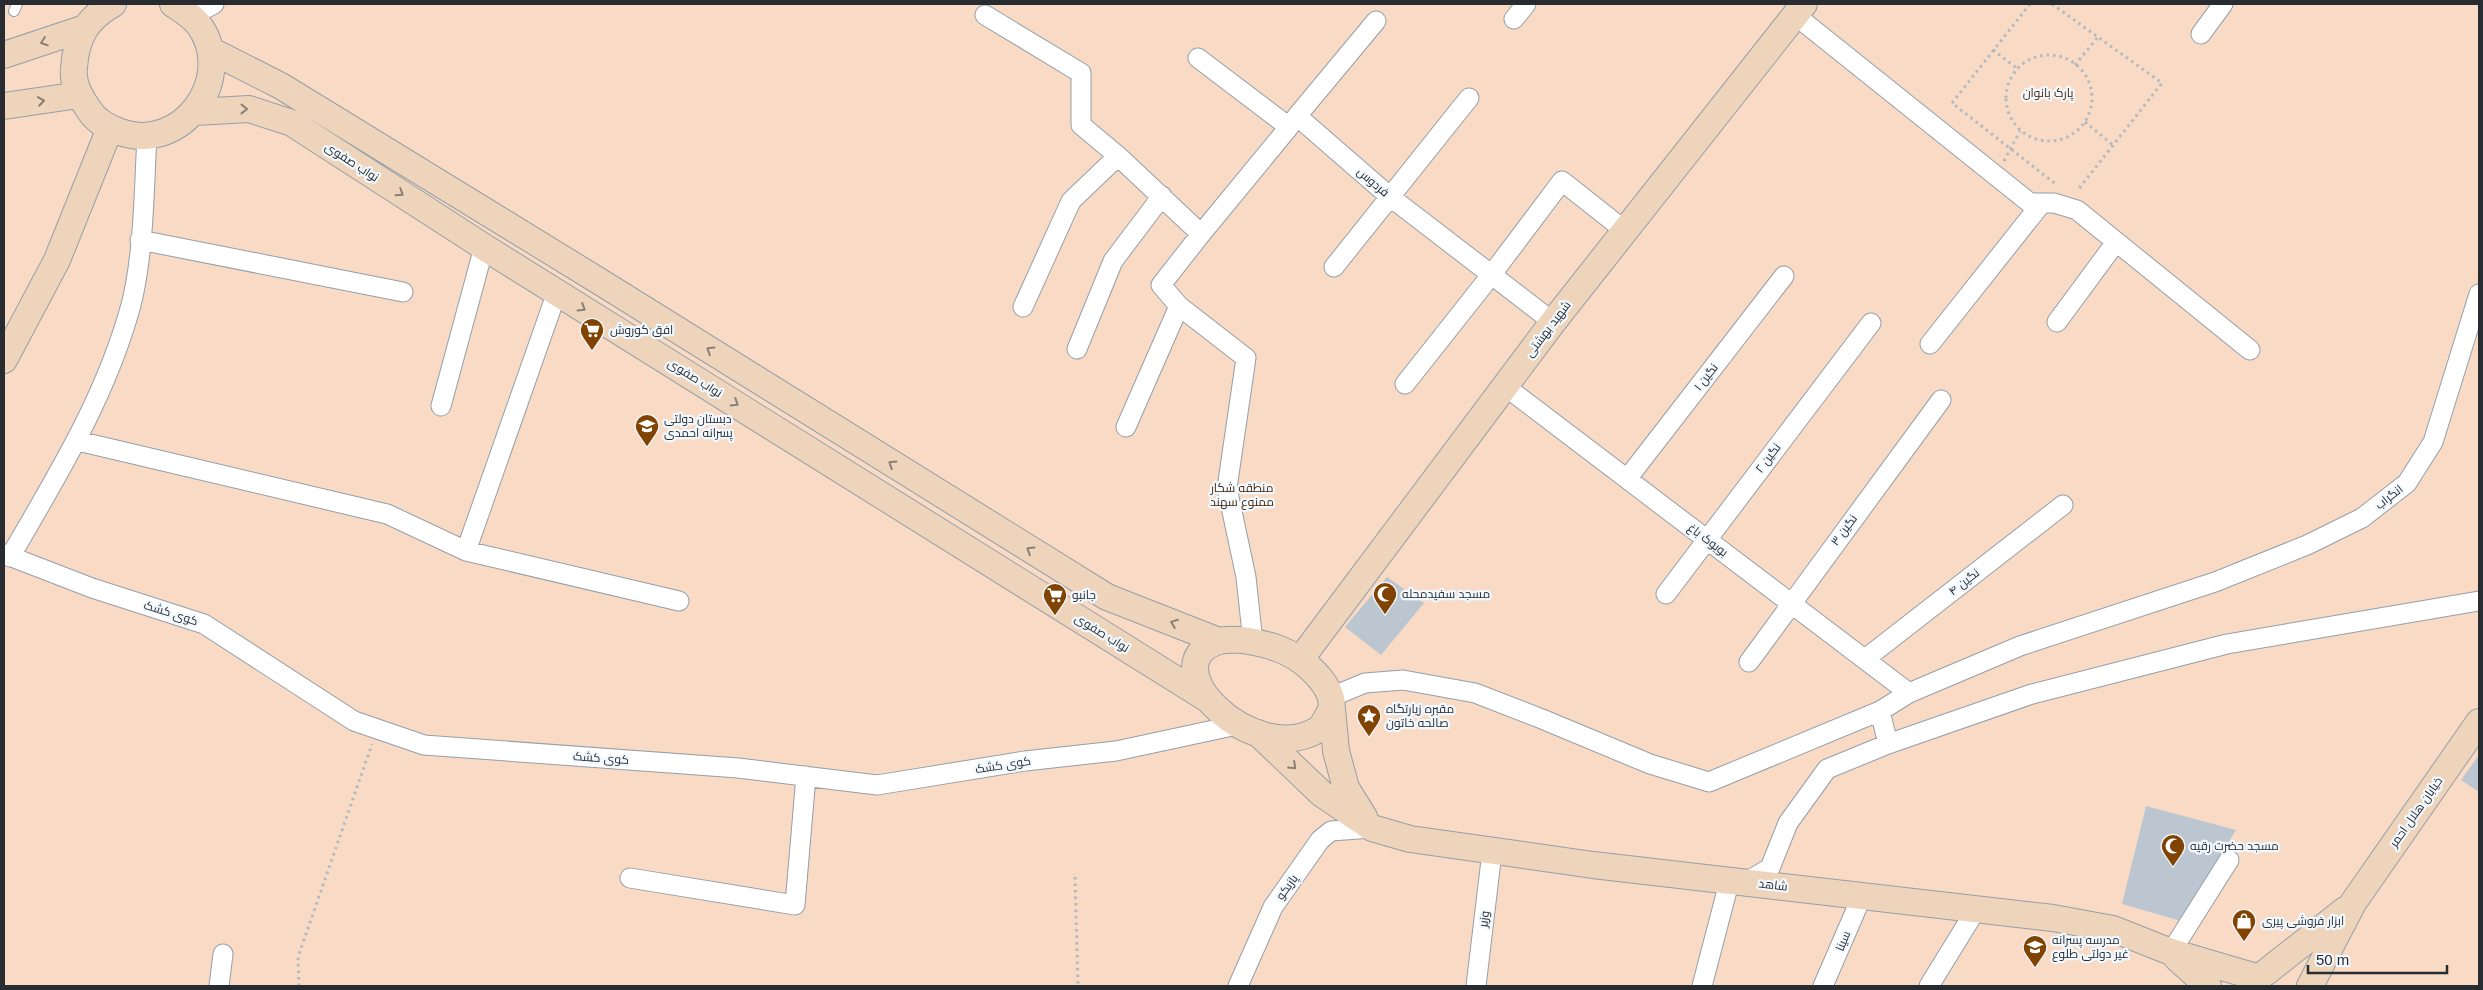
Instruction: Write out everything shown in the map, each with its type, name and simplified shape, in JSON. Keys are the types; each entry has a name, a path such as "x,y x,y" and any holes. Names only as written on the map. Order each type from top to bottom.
{"street":[{"path":"113,4 97,14 85,28 75,50 73,73 79,95 92,114 110,128 128,134 147,136 173,128 195,112 207,93 210,79 210,50 203,32 182,10"},
{"path":"182,10 214,4"},
{"path":"1514,19 1526,4"},
{"path":"2201,34 2224,4"},
{"path":"1800,10 2030,203 2054,202 2077,210 2250,350"},
{"name":"شهید بهشتی","path":"1300,660 1553,322 1800,10"},
{"path":"985,16 1081,73 1081,125 1118,156 1201,234"},
{"path":"1253,642 1246,577 1227,488 1246,358 1179,306 1161,285 1376,21"},
{"path":"4,55 85,28"},
{"path":"210,50 281,86 1107,597 1220,641 1270,644 1291,653 1324,684 1331,703 1336,752 1346,788 1372,828"},
{"name":"فردوس","path":"1198,58 1293,122 1553,322"},
{"path":"4,106 79,95"},
{"path":"1334,267 1469,98"},
{"name":"نواب صفوی","path":"195,112 249,108 292,123 484,247 1209,700"},
{"path":"4,360 57,260 110,128"},
{"path":"7,556 78,441 111,368 131,304 140,240 147,136"},
{"path":"1023,307 1071,201 1118,156"},
{"path":"1405,384 1492,274 1562,181 1624,230"},
{"path":"1077,349 1113,261 1162,196"},
{"path":"1930,344 2041,204"},
{"path":"140,240 403,292"},
{"path":"2057,322 2116,242"},
{"path":"441,406 484,247"},
{"name":"نگین ۱","path":"1627,479 1784,276"},
{"path":"466,551 557,292"},
{"name":"انگراب","path":"1331,703 1366,683 1403,680 1475,693 1650,764 1709,782 1880,710 1909,693 2020,646 2215,582 2307,545 2362,518 2407,483 2433,442 2479,294"},
{"path":"1126,427 1179,306"},
{"name":"نگین ۲","path":"1666,594 1871,323"},
{"name":"بویوک باغ","path":"1506,387 1909,693"},
{"name":"نگین ۳","path":"1749,662 1790,603 1941,400"},
{"path":"78,441 387,514 466,551 679,601"},
{"name":"نگین ۴","path":"1865,659 2063,505"},
{"name":"کوی کشک","path":"7,556 92,588 204,624 354,721 424,745 738,768 877,785 1025,761 1116,751 1247,729"},
{"path":"1702,986 1739,880 1770,868 1788,823 1826,770 1888,744 2032,694 2227,644 2479,601"},
{"path":"1220,641 1202,652 1196,664 1196,682 1224,717 1247,729 1277,737 1301,736 1320,729 1331,703"},
{"path":"1880,710 1888,744"},
{"name":"خیابان هلال احمر","path":"2354,903 2479,722"},
{"name":"شاهد","path":"1247,729 1322,794 1372,828 1410,839 1593,865 1739,880 2053,918 2113,929 2171,952 2256,979 2285,976 2296,986"},
{"path":"630,878 796,905 806,776"},
{"name":"پازیکو","path":"1238,986 1273,907 1320,840 1331,831 1372,828"},
{"name":"وزیر","path":"1476,986 1492,852"},
{"path":"2208,986 2171,952 2229,860"},
{"name":"سینا","path":"1823,986 1862,896"},
{"path":"2256,979 2354,903"},
{"path":"2310,986 2354,903"},
{"path":"1929,986 1978,908"},
{"path":"219,986 223,954"}],"path":[{"path":"2030,4 1952,103 2058,186"},
{"path":"2052,4 2162,83 2072,197"},
{"path":"2075,65 2098,37"},
{"path":"1993,50 2018,69"},
{"path":"2044,55 2068,58 2086,75 2093,98 2085,122 2066,138 2042,141 2020,131 2007,110 2007,85 2018,69 2021,64 2044,55"},
{"path":"2085,122 2113,145"},
{"path":"1998,178 2010,147 2020,131"},
{"path":"298,986 298,957 377,730"},
{"path":"1075,877 1078,986"}],"green space":[{"name":"منطقه شکار ممنوع سهند","path":"4,4 2479,4 2479,986 4,986"}],"building":[{"name":"مسجد سفیدمحله","path":"1387,577 1424,603 1381,655 1345,627"},
{"path":"2479,755 2479,792 2461,780"},
{"name":"مسجد حضرت رقیه","path":"2146,806 2236,830 2181,921 2122,904"}],"place":[{"name":"افق کوروش","path":"592,351"},
{"name":"دبستان دولتی پسرانه احمدی","path":"647,447"},
{"name":"مسجد سفیدمحله","path":"1385,615"},
{"name":"جانبو","path":"1055,616"},
{"name":"مقبره زیارتگاه صالحه خاتون","path":"1369,737"},
{"name":"مسجد حضرت رقیه","path":"2173,867"},
{"name":"ابزار فروشی پیری","path":"2244,942"},
{"name":"مدرسه پسرانه غیر دولتی طلوع","path":"2035,968"}],"park label":[{"name":"پارک بانوان","path":"2048,93"}]}
